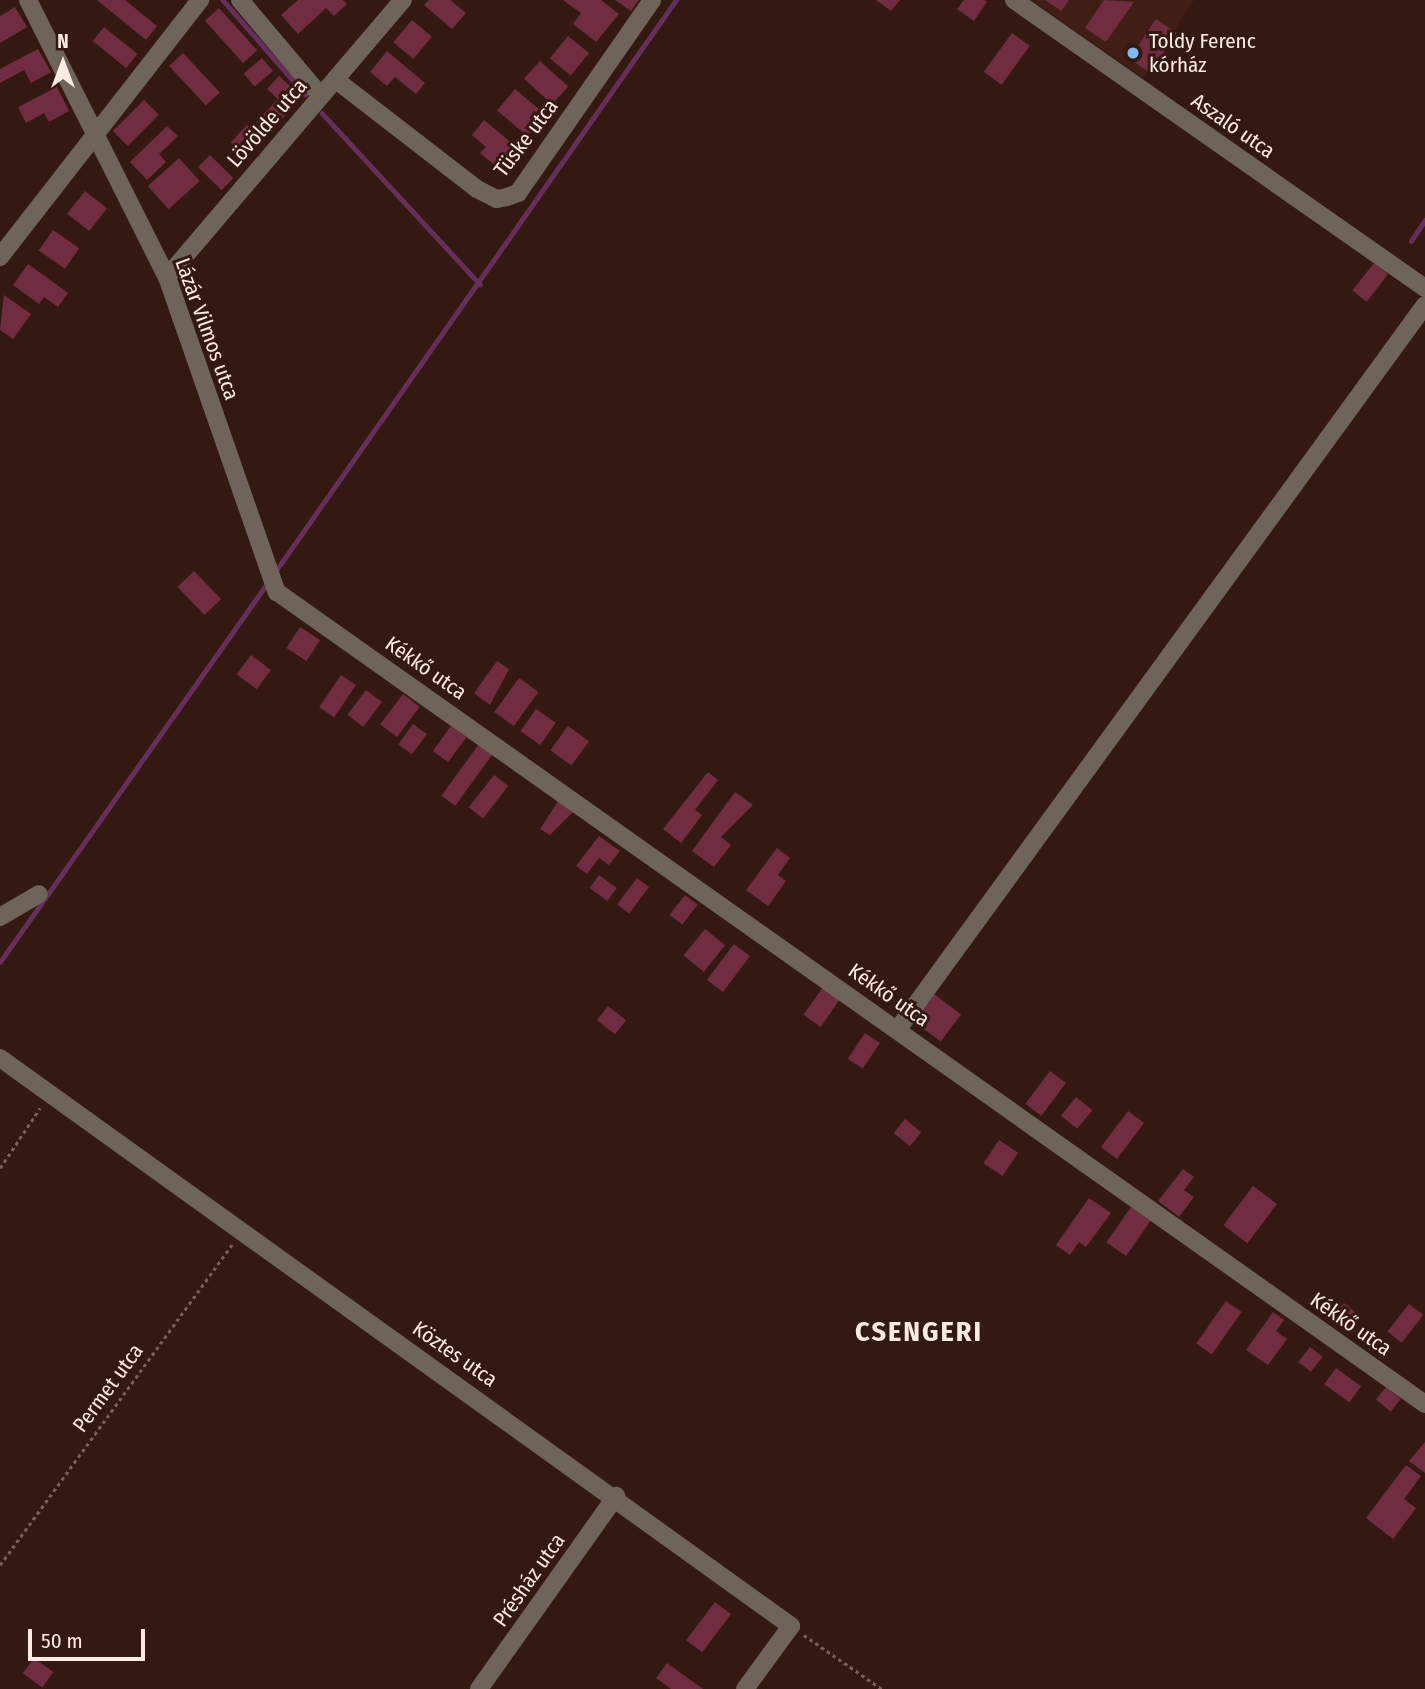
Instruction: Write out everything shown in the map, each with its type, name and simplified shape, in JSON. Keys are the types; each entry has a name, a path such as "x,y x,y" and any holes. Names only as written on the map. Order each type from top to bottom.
{"street":[{"name":"Lázár Vilmos utca","path":"28,0 167,277 269,578 325,625"},
{"path":"0,257 200,0"},
{"path":"240,0 320,95"},
{"name":"Lövölde utca","path":"167,277 403,0"},
{"name":"Tüske utca","path":"336,80 477,189 497,199 507,197 518,193 652,0"},
{"name":"Aszaló utca","path":"1014,0 1425,288"},
{"path":"898,1029 1425,305"},
{"name":"Kékkő utca","path":"325,625 1425,1404"},
{"path":"0,917 39,894"},
{"name":"Köztes utca","path":"0,1058 617,1496 791,1626"},
{"name":"Présház utca","path":"479,1689 617,1496"},
{"path":"745,1689 791,1626"}],"path":[{"path":"0,1168 50,1093"},
{"name":"Permet utca","path":"0,1565 242,1230"},
{"path":"791,1626 882,1689"}],"shaded area":[{"name":"Toldy Ferenc kórház","path":"1032,0 1194,0 1143,78"}],"building":[{"path":"97,0 125,0 157,26 146,40"},
{"path":"298,0 343,0 347,4 334,16 326,8 298,34 281,15"},
{"path":"429,0 450,0 466,13 452,29 424,5"},
{"path":"563,0 601,0 619,14 596,42 573,24 581,13"},
{"path":"615,0 639,0 631,11"},
{"path":"876,0 900,0 891,11"},
{"path":"964,0 987,2 974,21 957,9"},
{"path":"1045,0 1069,0 1061,11"},
{"path":"1104,0 1134,2 1106,42 1085,28"},
{"path":"15,7 27,27 0,43 0,16"},
{"path":"219,8 257,50 243,63 205,21"},
{"path":"1156,19 1177,33 1150,73 1129,59"},
{"path":"412,20 432,37 413,59 393,42"},
{"path":"104,27 137,54 126,68 93,41"},
{"path":"1012,33 1030,46 1002,85 984,72"},
{"path":"568,36 589,53 571,76 550,59"},
{"path":"38,49 51,72 31,83 24,70 0,83 0,69"},
{"path":"387,51 425,83 416,94 395,77 387,86 370,72"},
{"path":"183,53 220,92 206,105 169,66"},
{"path":"262,58 273,71 255,86 244,73"},
{"path":"540,61 568,86 552,104 524,79"},
{"path":"279,76 302,97 274,127 262,116 278,99 267,89"},
{"path":"57,87 69,111 49,122 44,113 26,123 18,107"},
{"path":"515,89 546,115 528,136 497,110"},
{"path":"144,100 159,115 128,146 113,131"},
{"path":"484,120 521,151 503,172 480,153 486,147 472,135"},
{"path":"247,125 263,140 247,158 231,143"},
{"path":"167,126 178,136 159,154 166,162 147,180 130,162"},
{"path":"210,155 233,178 221,190 198,167"},
{"path":"179,158 200,181 169,209 148,186"},
{"path":"85,191 107,208 89,231 67,214"},
{"path":"53,230 79,248 65,269 39,250"},
{"path":"1374,263 1388,274 1367,302 1352,291"},
{"path":"28,264 68,293 58,307 44,297 39,304 13,285"},
{"path":"4,295 31,314 13,339 0,330"},
{"path":"194,571 221,599 205,615 177,587"},
{"path":"300,627 320,640 307,661 286,648"},
{"path":"251,655 271,670 257,689 237,674"},
{"path":"497,661 509,669 490,705 474,693"},
{"path":"341,675 356,685 334,717 319,707"},
{"path":"519,678 538,692 514,726 494,712"},
{"path":"366,690 382,702 363,727 347,715"},
{"path":"403,694 420,707 397,737 380,724"},
{"path":"536,709 556,723 540,745 521,731"},
{"path":"413,724 427,734 412,754 398,744"},
{"path":"451,726 466,737 448,762 433,751"},
{"path":"568,726 589,741 571,766 550,750"},
{"path":"479,744 493,754 455,806 441,796"},
{"path":"708,772 718,780 695,810 702,815 681,843 663,829"},
{"path":"494,775 508,786 483,818 469,807"},
{"path":"735,792 753,805 721,837 731,845 714,867 692,851"},
{"path":"559,800 574,811 550,835 540,829"},
{"path":"599,836 620,851 609,865 599,858 587,874 576,866"},
{"path":"777,848 790,858 778,875 786,881 768,906 746,890"},
{"path":"599,875 617,888 607,901 590,888"},
{"path":"637,878 649,887 629,913 617,904"},
{"path":"685,895 698,905 682,925 670,915"},
{"path":"705,929 725,945 704,972 684,955"},
{"path":"734,944 750,956 723,992 707,980"},
{"path":"823,987 840,999 821,1027 803,1015"},
{"path":"934,994 961,1014 941,1042 914,1021"},
{"path":"608,1006 626,1020 615,1034 597,1020"},
{"path":"865,1033 880,1043 863,1069 848,1059"},
{"path":"1050,1071 1066,1083 1041,1116 1025,1104"},
{"path":"1076,1097 1092,1110 1077,1129 1061,1116"},
{"path":"1128,1111 1144,1123 1117,1159 1101,1147"},
{"path":"905,1119 921,1132 910,1146 894,1133"},
{"path":"999,1140 1018,1153 1002,1176 983,1163"},
{"path":"1183,1169 1194,1177 1184,1190 1194,1197 1179,1217 1158,1201"},
{"path":"1253,1186 1277,1204 1247,1243 1224,1225"},
{"path":"1089,1198 1111,1213 1086,1247 1079,1242 1070,1255 1056,1245"},
{"path":"1131,1207 1151,1221 1126,1256 1106,1242"},
{"path":"1226,1301 1242,1312 1212,1354 1196,1344"},
{"path":"1344,1303 1359,1315 1345,1332 1330,1320"},
{"path":"1409,1304 1423,1315 1402,1343 1387,1332"},
{"path":"1273,1312 1284,1320 1276,1331 1287,1339 1268,1365 1246,1350"},
{"path":"1310,1347 1323,1357 1311,1372 1298,1362"},
{"path":"1336,1368 1361,1386 1349,1402 1324,1384"},
{"path":"1386,1387 1401,1399 1391,1411 1376,1399"},
{"path":"1425,1442 1425,1473 1409,1461"},
{"path":"1406,1465 1421,1476 1404,1499 1416,1508 1393,1539 1366,1518"},
{"path":"715,1602 731,1614 702,1652 686,1640"},
{"path":"34,1658 53,1672 42,1687 23,1673"},
{"path":"667,1663 703,1689 671,1689 656,1678"}],"waterway":[{"path":"223,0 305,94"},
{"path":"275,572 676,0"},
{"path":"322,113 480,284"},
{"path":"1411,241 1425,220"},
{"path":"0,962 268,582"}],"place":[{"name":"Toldy Ferenc kórház","path":"1133,53"}],"district":[{"name":"CSENGERI","path":"919,1332"}]}
